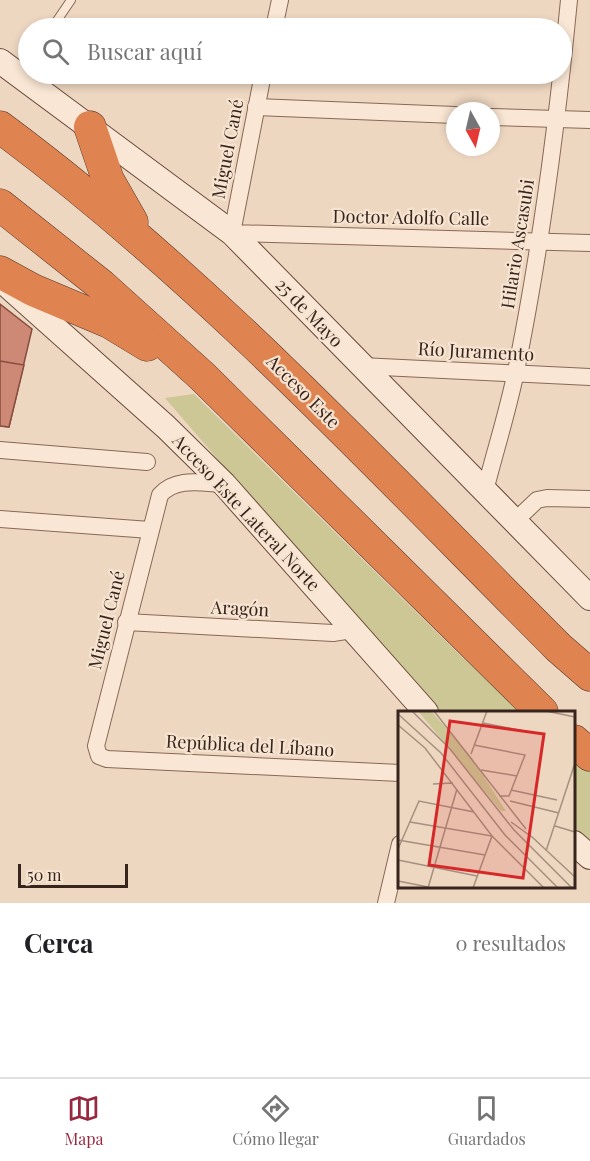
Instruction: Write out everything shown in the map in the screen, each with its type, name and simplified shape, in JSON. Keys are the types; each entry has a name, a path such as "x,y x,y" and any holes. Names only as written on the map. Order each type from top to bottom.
{"highway":[{"name":"Acceso Este","path":"0,127 72,182 149,246 235,326 590,675"},
{"path":"90,128 112,189 149,246"},
{"path":"0,206 101,285 202,376 541,711"},
{"path":"0,272 33,290 109,322 202,376"},
{"path":"575,743 590,755"}],"street":[{"path":"276,18 280,0"},
{"name":"Hilario Ascasubi","path":"567,18 569,0"},
{"name":"25 de Mayo","path":"0,61 18,67"},
{"name":"25 de Mayo","path":"41,84 90,128 232,233 590,598"},
{"name":"Miguel Cané","path":"232,233 262,84"},
{"name":"Hilario Ascasubi","path":"485,491 516,374 540,240 561,84"},
{"path":"256,107 446,115"},
{"path":"500,117 590,120"},
{"name":"Doctor Adolfo Calle","path":"232,233 590,243"},
{"name":"Acceso Este Lateral Norte","path":"0,278 166,427 224,484 425,711"},
{"name":"Río Juramento","path":"361,366 590,377"},
{"path":"0,450 147,462"},
{"name":"Miguel Cané","path":"99,756 96,746 160,495 167,486 181,482 224,484"},
{"path":"514,522 537,500 547,498 590,499"},
{"path":"0,519 150,530"},
{"name":"Aragón","path":"126,622 333,633 352,630"},
{"name":"República del Líbano","path":"99,756 106,759 398,773"},
{"path":"575,845 590,857"},
{"path":"386,903 398,849"}],"lane":[{"path":"59,18 71,0"}],"shaded area":[{"path":"194,394 463,658 526,711 435,711 165,398"},
{"path":"575,753 590,766 590,841 575,828"}],"building":[{"path":"0,304 32,329 9,427 0,426"},
{"path":"0,361 24,365 9,427 0,426"}]}
